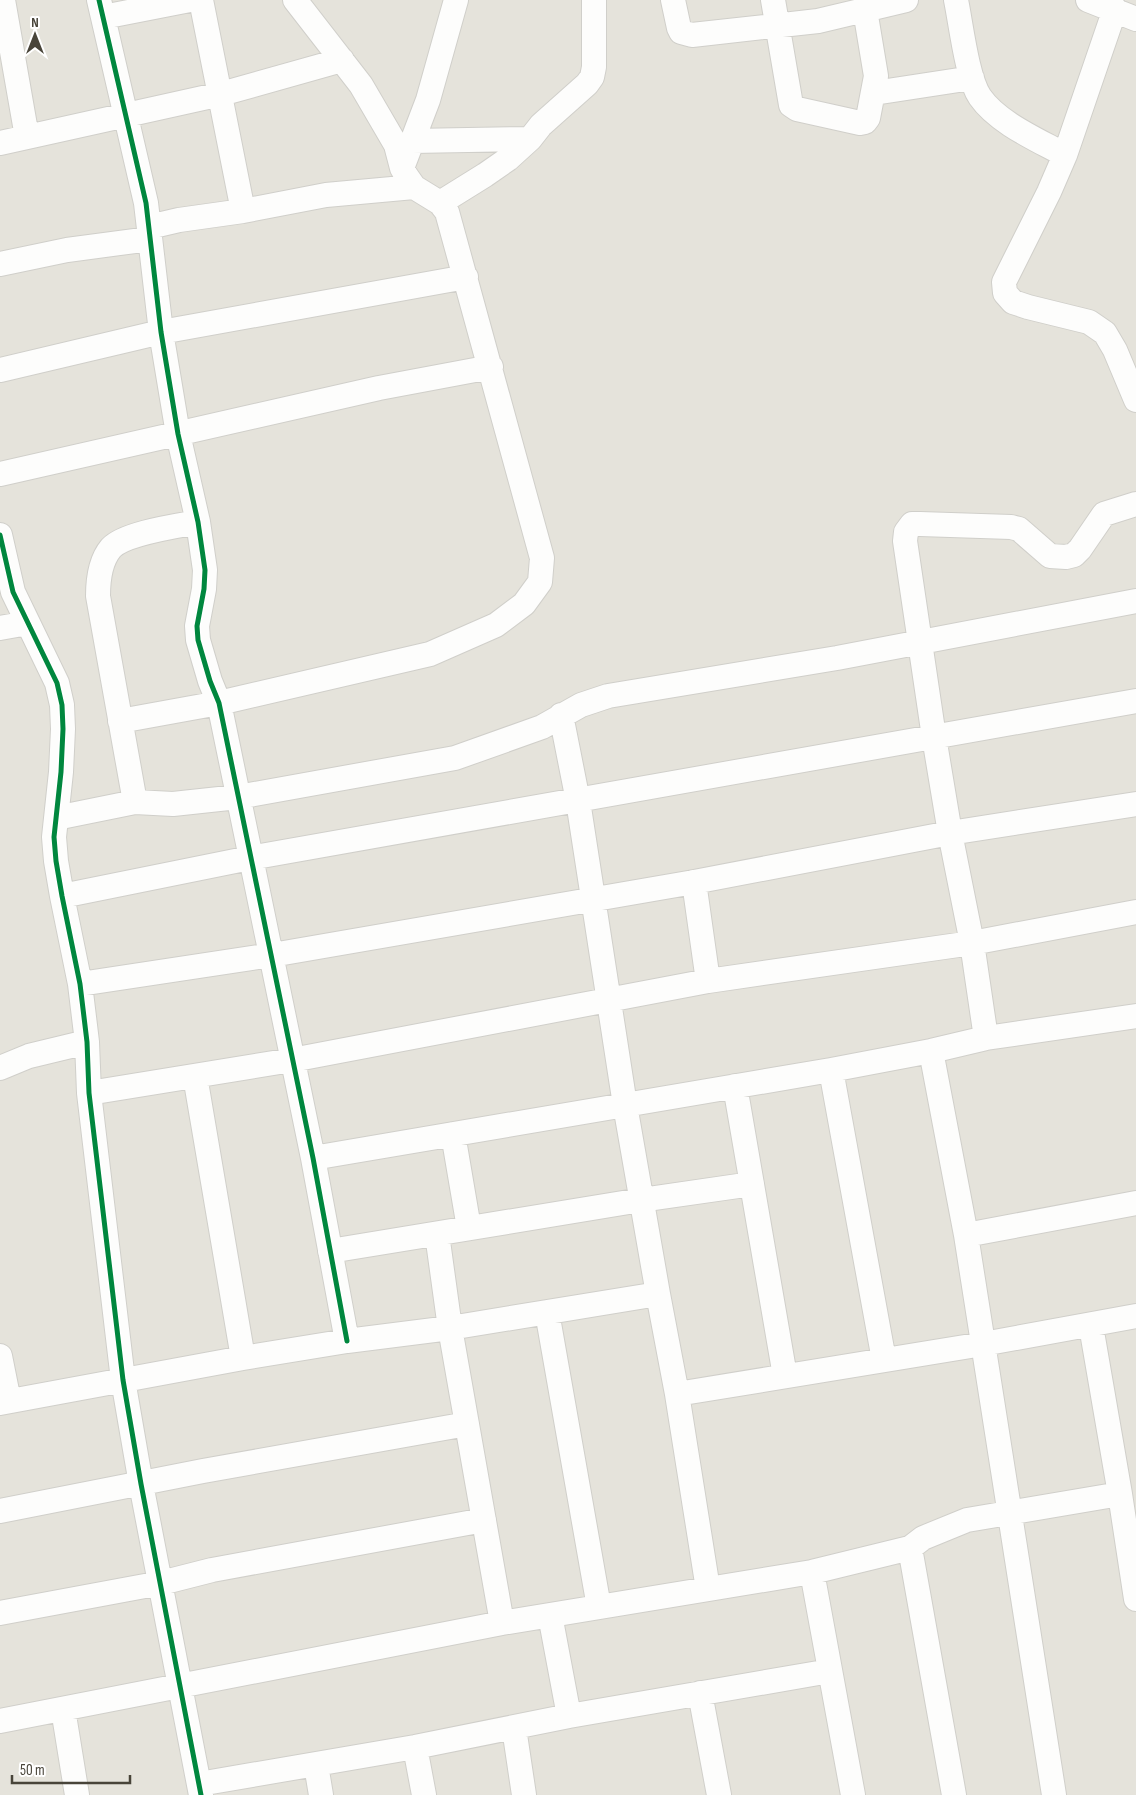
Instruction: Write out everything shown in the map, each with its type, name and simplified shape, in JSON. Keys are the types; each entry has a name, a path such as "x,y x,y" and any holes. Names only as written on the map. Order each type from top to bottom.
{"street":[{"path":"3,0 27,137"},
{"path":"190,0 101,9 146,202 161,332 178,434 198,522 205,570 204,589 197,626 198,640 210,681 219,702 313,1158 348,1341"},
{"path":"201,0 243,211"},
{"path":"120,721 219,702 430,654 496,625 524,604 540,582 542,558 447,212 440,202 408,177 396,145 361,85 295,0"},
{"path":"408,177 412,141 428,100 456,0"},
{"path":"440,202 493,170 530,139 541,125 587,84 592,77 594,67 594,0"},
{"path":"673,0 678,28 681,32 692,35 818,21 906,0"},
{"path":"772,0 793,108 860,123 868,118 876,76 864,10"},
{"path":"956,0 972,78 980,96 996,114 1065,155"},
{"path":"1088,0 1136,18"},
{"path":"1115,9 1065,155 1049,192 1004,282 1005,293 1013,302 1028,308 1089,322 1105,333 1115,350 1136,400"},
{"path":"0,143 221,94 342,60"},
{"path":"874,94 972,78"},
{"path":"412,141 530,139"},
{"path":"0,264 149,233 179,220 243,211 408,177"},
{"path":"0,370 161,332 466,277"},
{"path":"0,474 379,388 490,366"},
{"path":"986,1038 972,943 950,833 934,737 904,541 906,532 912,524 1011,527 1019,529 1050,556 1066,557 1074,555 1080,549 1104,514 1136,504"},
{"path":"135,802 98,596 99,577 110,549 120,541 136,535 198,522"},
{"path":"0,535 13,592 57,682 62,705 61,772 54,837 62,896 80,984 87,1042 88,1093 123,1380 141,1484 200,1789 569,1716 830,1671"},
{"path":"56,818 135,802 173,804 238,796 455,758 542,727 581,705 608,696 837,658 1136,601"},
{"path":"0,628 28,624"},
{"path":"62,896 250,858 1136,701"},
{"path":"561,715 578,801 624,1105 677,1394 708,1589"},
{"path":"80,984 272,955 694,882 950,833 1136,804"},
{"path":"694,882 708,981"},
{"path":"88,1093 292,1060 708,981 972,943 1136,912"},
{"path":"313,1158 831,1070 931,1051 986,1038 1136,1016"},
{"path":"0,1068 29,1056 87,1042"},
{"path":"931,1051 966,1235 1054,1795"},
{"path":"831,1070 884,1360"},
{"path":"195,1076 243,1358"},
{"path":"736,1086 785,1376"},
{"path":"453,1134 469,1228"},
{"path":"330,1251 641,1200 752,1184"},
{"path":"966,1235 1136,1203"},
{"path":"436,1234 450,1328 502,1623"},
{"path":"0,1356 4,1402 243,1358 348,1341 450,1328 658,1294"},
{"path":"548,1312 599,1607"},
{"path":"677,1394 1091,1326 1136,1316"},
{"path":"1091,1326 1136,1600"},
{"path":"0,1511 203,1471 467,1424"},
{"path":"0,1721 502,1623 812,1572 910,1548 923,1538 967,1520 1120,1494"},
{"path":"0,1613 161,1583 212,1570 484,1520"},
{"path":"910,1548 954,1795"},
{"path":"812,1572 853,1795"},
{"path":"550,1615 569,1716"},
{"path":"700,1693 719,1795"},
{"path":"63,1709 78,1795"},
{"path":"514,1728 524,1795"},
{"path":"415,1747 424,1795"},
{"path":"316,1765 321,1795"}],"shaded area":[{"path":"0,0 1136,0 1136,1795 0,1795"}],"cycle path":[{"path":"99,0 146,203 161,332 178,434 198,522 205,570 204,589 197,626 198,640 210,681 219,703 313,1158 347,1341"},
{"path":"0,535 13,592 57,683 62,705 61,772 54,837 56,861 80,984 87,1042 89,1093 123,1380 141,1484 201,1795"}]}
